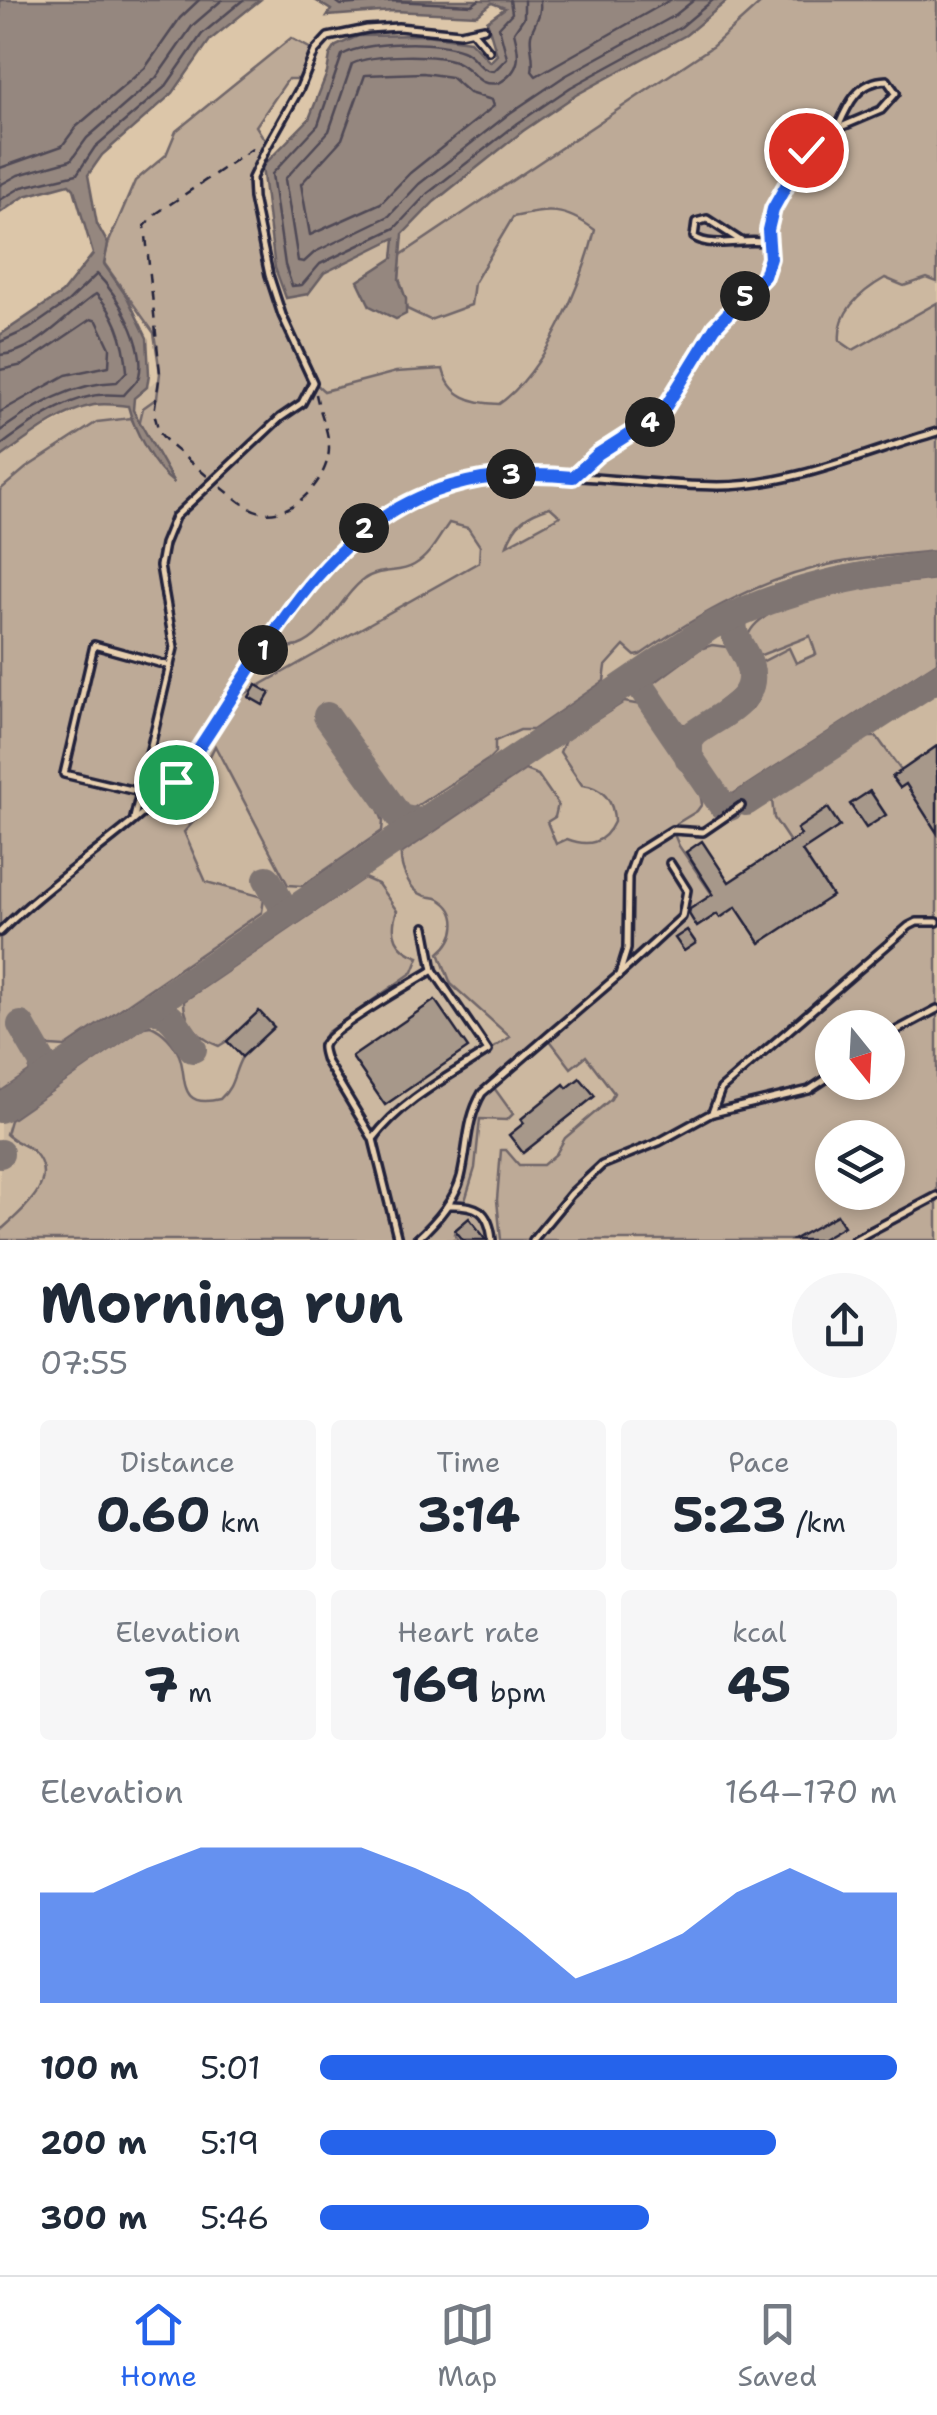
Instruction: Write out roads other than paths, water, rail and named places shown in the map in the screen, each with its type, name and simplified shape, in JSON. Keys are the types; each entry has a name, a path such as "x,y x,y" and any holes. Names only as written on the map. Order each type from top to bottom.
{"lane":[{"path":"133,820 174,648 160,566 175,517 280,418 302,403 313,382 282,315 269,275 252,178 300,88 315,51 328,38 382,28 473,32 484,28"},
{"path":"473,32 489,51"},
{"path":"573,477 598,454 662,413 715,327 764,276 770,258 768,230 773,209 806,150 822,135 881,110 896,93 893,86 887,80 868,83 850,100 838,128"},
{"path":"740,241 707,219 696,222 692,229 694,237 702,242 770,242"},
{"path":"0,932 176,782 292,606 323,568 366,526 450,485 528,473 719,486 758,484 937,432"},
{"path":"140,792 64,774 94,645 170,666"},
{"path":"619,975 627,949 628,877 637,852 672,830 703,832 741,806"},
{"path":"416,1240 448,1205 461,1177 470,1118 482,1094 682,916 687,890 670,864"},
{"path":"712,1113 721,1090 843,982 909,926 937,922"},
{"path":"374,1139 403,1107 488,1051 432,970 425,927"},
{"path":"398,1240 374,1139 322,1048 324,1041 432,970"},
{"path":"905,1026 937,1009"},
{"path":"533,1240 570,1194 602,1165 659,1142 712,1113 815,1086"},
{"path":"854,1240 937,1196"},
{"path":"448,1205 482,1210 488,1218 492,1240"}],"water":[{"path":"0,0 260,0 210,40 173,93 102,155 88,175 97,224 108,244 104,264 127,297 147,338 147,387 134,398 133,410 174,483 146,448 128,406 98,404 69,413 0,458 0,335 62,293 93,254 74,189 69,184 25,196 0,213"},
{"path":"315,0 728,0 686,35 576,95 523,131 434,202 403,234 399,279 406,314 396,319 370,306 358,281 393,258 395,238 324,273 308,294 286,298 275,268 262,167 309,119 336,46 358,36 426,35 470,41 490,62 497,55 487,21 505,8 492,3 477,15 393,11 327,16 331,10"}]}
